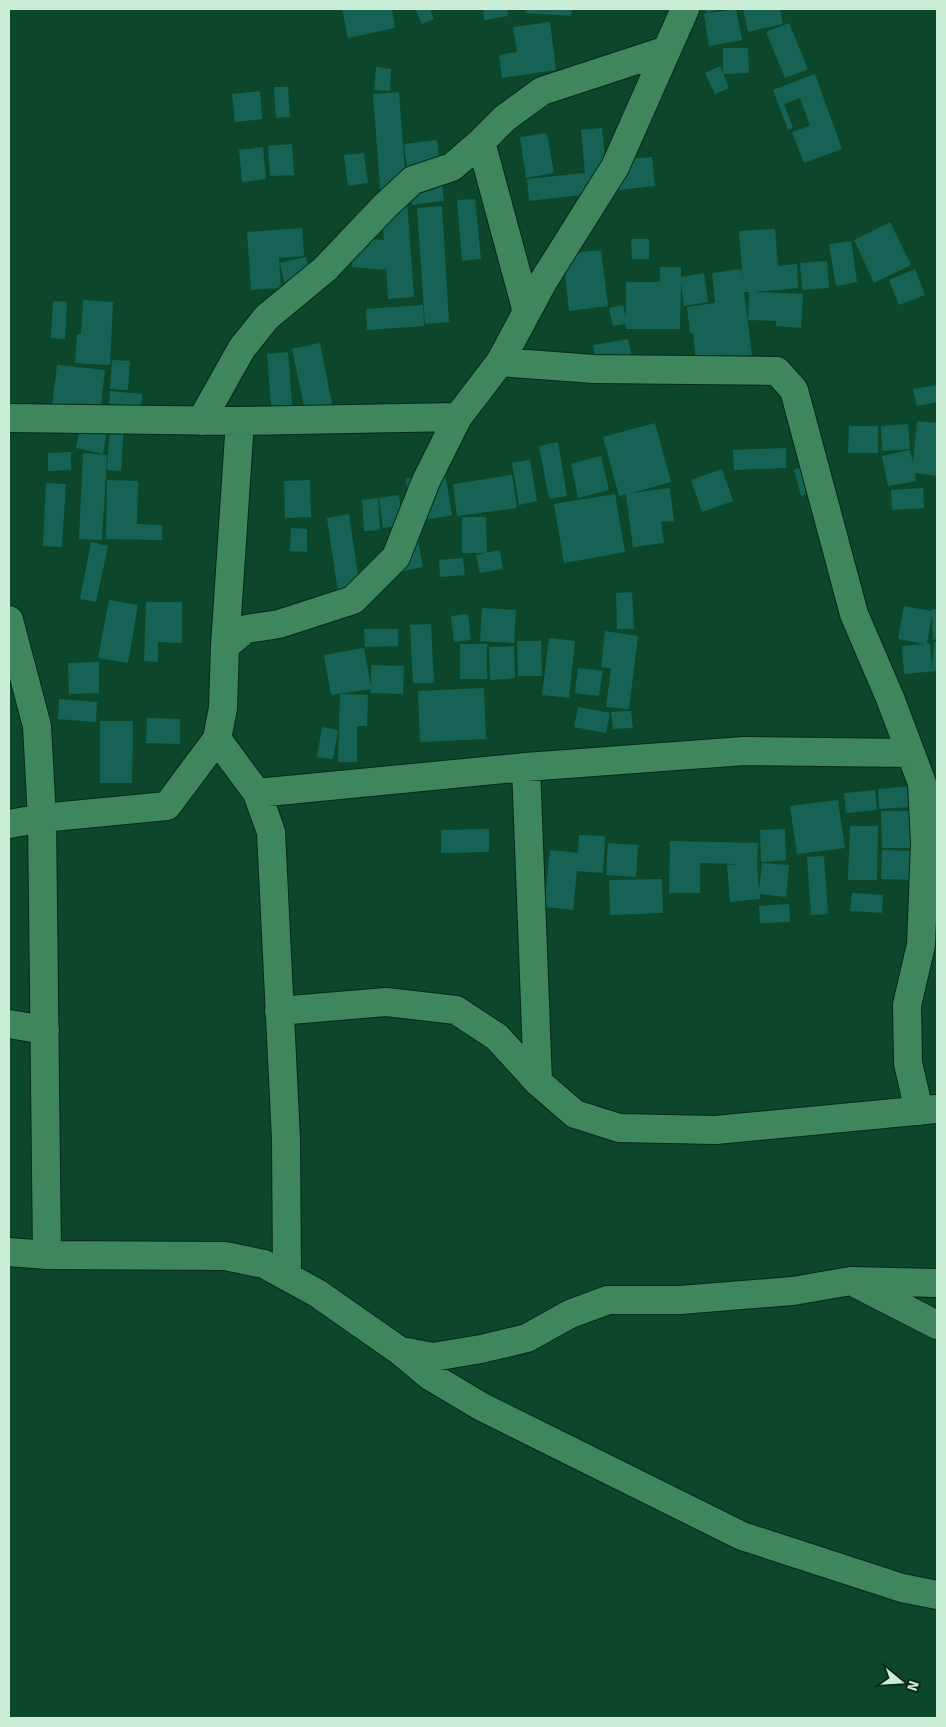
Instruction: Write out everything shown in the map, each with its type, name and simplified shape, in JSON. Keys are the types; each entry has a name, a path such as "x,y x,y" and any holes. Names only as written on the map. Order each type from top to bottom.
{"street":[{"path":"225,646 246,629 279,624 353,600 396,557 426,481 458,417 500,362 544,280 615,168 685,9"},
{"path":"201,421 242,348 267,316 325,268 413,180 452,167 505,118 542,91 666,50"},
{"path":"481,142 527,312"},
{"path":"279,1010 386,1002 456,1010 498,1037 538,1082 575,1114 619,1128 716,1130 928,1110 908,1063 907,1005 921,945 925,844 922,783 890,698 854,614 794,390 777,371 594,369 500,362"},
{"path":"9,418 240,421 458,417"},
{"path":"9,824 42,818 168,806 217,740 223,708 225,646 240,421"},
{"path":"9,620 37,726 42,818 47,1254"},
{"path":"217,740 257,793 271,832 286,1138 287,1276"},
{"path":"257,793 526,768 744,751 910,753"},
{"path":"526,768 538,1082"},
{"path":"9,1024 45,1030"},
{"path":"9,1252 225,1256 264,1264 317,1293 400,1351 430,1376 482,1407 742,1536 902,1588 937,1595"},
{"path":"400,1351 433,1357 481,1349 527,1338 570,1314 608,1300 699,1298 793,1291 851,1281 937,1283"},
{"path":"851,1281 937,1325"}],"building":[{"path":"342,9 392,9 395,28 348,38"},
{"path":"415,9 430,9 434,19 422,24"},
{"path":"483,9 507,9 508,16 484,20"},
{"path":"526,9 572,9 571,16 525,13"},
{"path":"705,9 719,9 708,13 736,9 742,40 709,46 704,14 707,13"},
{"path":"743,9 780,9 783,24 748,32"},
{"path":"550,22 556,70 502,78 499,55 517,52 513,27"},
{"path":"789,23 808,69 785,78 766,32"},
{"path":"723,48 748,48 749,73 723,74"},
{"path":"720,66 729,88 715,94 705,73"},
{"path":"376,67 391,69 390,91 374,90"},
{"path":"815,74 842,149 804,163 792,132 810,126 800,98 784,104 793,128 788,130 773,90"},
{"path":"274,87 288,87 290,117 276,118"},
{"path":"260,91 262,119 235,122 232,94"},
{"path":"399,92 414,297 388,299 386,265 385,270 352,267 356,213 373,214 371,239 384,240 373,94"},
{"path":"602,128 608,192 529,201 527,179 585,173 581,130"},
{"path":"547,133 554,173 526,178 520,137"},
{"path":"437,140 444,201 412,205 404,144"},
{"path":"292,144 294,175 270,176 268,146"},
{"path":"263,147 266,179 242,182 239,150"},
{"path":"364,153 368,183 348,186 344,155"},
{"path":"652,157 655,186 619,190 617,160"},
{"path":"475,199 481,259 462,261 457,200"},
{"path":"442,206 449,322 425,324 417,208"},
{"path":"890,222 911,265 874,283 854,240"},
{"path":"302,228 304,256 279,258 281,288 251,290 247,232"},
{"path":"775,229 778,266 797,264 798,288 754,292 803,294 801,328 776,326 776,321 748,320 749,292 744,292 752,355 696,362 693,333 690,333 687,307 715,303 712,273 741,269 743,282 739,231"},
{"path":"631,239 649,239 649,259 632,259"},
{"path":"851,241 857,282 836,286 829,244"},
{"path":"601,250 608,306 569,311 563,254"},
{"path":"306,257 311,279 285,285 280,263"},
{"path":"827,261 829,288 802,290 800,263"},
{"path":"660,267 681,267 681,277 704,273 708,302 684,306 681,283 680,329 626,329 626,324 613,326 609,308 623,305 626,318 626,282 660,282"},
{"path":"915,269 925,295 899,305 889,280"},
{"path":"83,300 113,302 110,365 75,363 77,334 81,334"},
{"path":"53,301 67,302 65,339 51,338"},
{"path":"423,305 424,326 367,330 366,309"},
{"path":"628,339 634,367 598,374 593,345"},
{"path":"320,343 333,409 306,415 292,349"},
{"path":"288,352 293,415 272,417 267,354"},
{"path":"112,360 130,361 128,390 110,389"},
{"path":"57,365 105,370 99,421 51,415"},
{"path":"937,385 937,402 917,406 913,389"},
{"path":"110,391 142,394 140,420 108,417"},
{"path":"82,420 108,425 103,454 76,448"},
{"path":"917,421 937,423 937,476 915,473 916,481 888,486 882,456 910,450 913,463"},
{"path":"655,423 671,482 631,493 670,488 674,521 661,522 664,543 633,547 626,494 619,496 603,437"},
{"path":"110,424 124,425 121,471 107,470"},
{"path":"908,424 910,449 882,451 881,426"},
{"path":"849,426 878,426 878,453 848,453"},
{"path":"558,442 567,496 549,499 539,446"},
{"path":"786,448 786,468 734,470 733,450"},
{"path":"71,452 71,470 48,471 48,453"},
{"path":"83,453 107,455 102,540 79,539"},
{"path":"601,456 609,490 578,498 571,464"},
{"path":"530,460 537,501 519,505 512,463"},
{"path":"820,462 828,488 801,496 794,470"},
{"path":"722,469 733,501 702,512 691,480"},
{"path":"445,473 452,515 413,522 406,479"},
{"path":"512,475 517,508 457,516 453,484"},
{"path":"107,480 138,481 137,524 162,525 162,540 106,539"},
{"path":"310,480 311,517 285,518 284,481"},
{"path":"46,483 66,484 62,547 43,546"},
{"path":"923,488 924,508 892,510 891,490"},
{"path":"615,494 625,552 564,563 554,504"},
{"path":"399,495 403,525 383,528 379,498"},
{"path":"378,498 380,530 364,531 362,500"},
{"path":"349,514 360,589 338,592 327,518"},
{"path":"462,517 486,517 487,553 462,553"},
{"path":"415,524 423,567 400,572 391,529"},
{"path":"291,528 307,529 307,552 290,551"},
{"path":"91,542 108,546 96,602 80,599"},
{"path":"500,550 503,569 480,573 476,555"},
{"path":"463,558 465,575 440,577 439,560"},
{"path":"632,592 634,629 617,629 616,593"},
{"path":"109,600 138,605 128,663 98,658"},
{"path":"146,602 182,602 182,643 158,642 158,662 144,661"},
{"path":"904,606 932,611 932,609 937,609 937,639 933,640 932,614 927,644 930,644 932,669 934,642 937,642 937,671 904,674 902,646 924,644 898,639"},
{"path":"482,608 516,610 514,643 480,641"},
{"path":"468,614 471,640 454,642 451,616"},
{"path":"431,624 434,683 413,683 410,625"},
{"path":"364,629 398,629 398,646 365,647"},
{"path":"605,631 638,636 629,709 606,707 611,668 601,667"},
{"path":"549,638 575,641 569,698 542,695"},
{"path":"517,641 541,641 542,676 518,676"},
{"path":"460,644 487,644 487,679 460,679"},
{"path":"514,646 515,678 490,680 489,647"},
{"path":"364,648 371,686 371,665 404,666 403,694 370,693 371,689 331,695 324,655"},
{"path":"99,662 99,693 69,694 68,663"},
{"path":"578,668 603,671 599,696 575,693"},
{"path":"484,688 486,739 420,742 418,691"},
{"path":"340,694 368,695 367,726 357,726 357,762 338,762"},
{"path":"59,699 97,702 96,722 58,719"},
{"path":"578,707 610,713 606,733 574,727"},
{"path":"631,711 633,728 613,729 611,712"},
{"path":"147,718 180,719 180,744 146,743"},
{"path":"100,721 133,721 132,783 100,783"},
{"path":"322,727 338,730 333,759 317,757"},
{"path":"910,786 911,807 879,809 878,789"},
{"path":"875,790 877,810 846,813 844,793"},
{"path":"838,800 845,848 797,854 790,806"},
{"path":"881,811 912,811 913,848 882,848"},
{"path":"850,826 878,826 877,880 848,880"},
{"path":"489,829 489,852 441,853 441,830"},
{"path":"785,829 786,860 761,862 760,830"},
{"path":"579,835 605,836 603,873 577,871 573,910 544,907 550,850 578,853"},
{"path":"670,841 758,843 759,891 762,863 789,865 786,897 760,894 760,899 730,902 727,865 739,864 700,863 700,893 669,893"},
{"path":"608,843 638,845 636,877 606,875"},
{"path":"882,850 914,851 913,880 881,879"},
{"path":"824,856 828,914 811,915 807,857"},
{"path":"662,879 663,913 610,915 609,880"},
{"path":"852,893 883,895 882,913 850,911"},
{"path":"789,904 790,922 760,923 759,906"}]}
